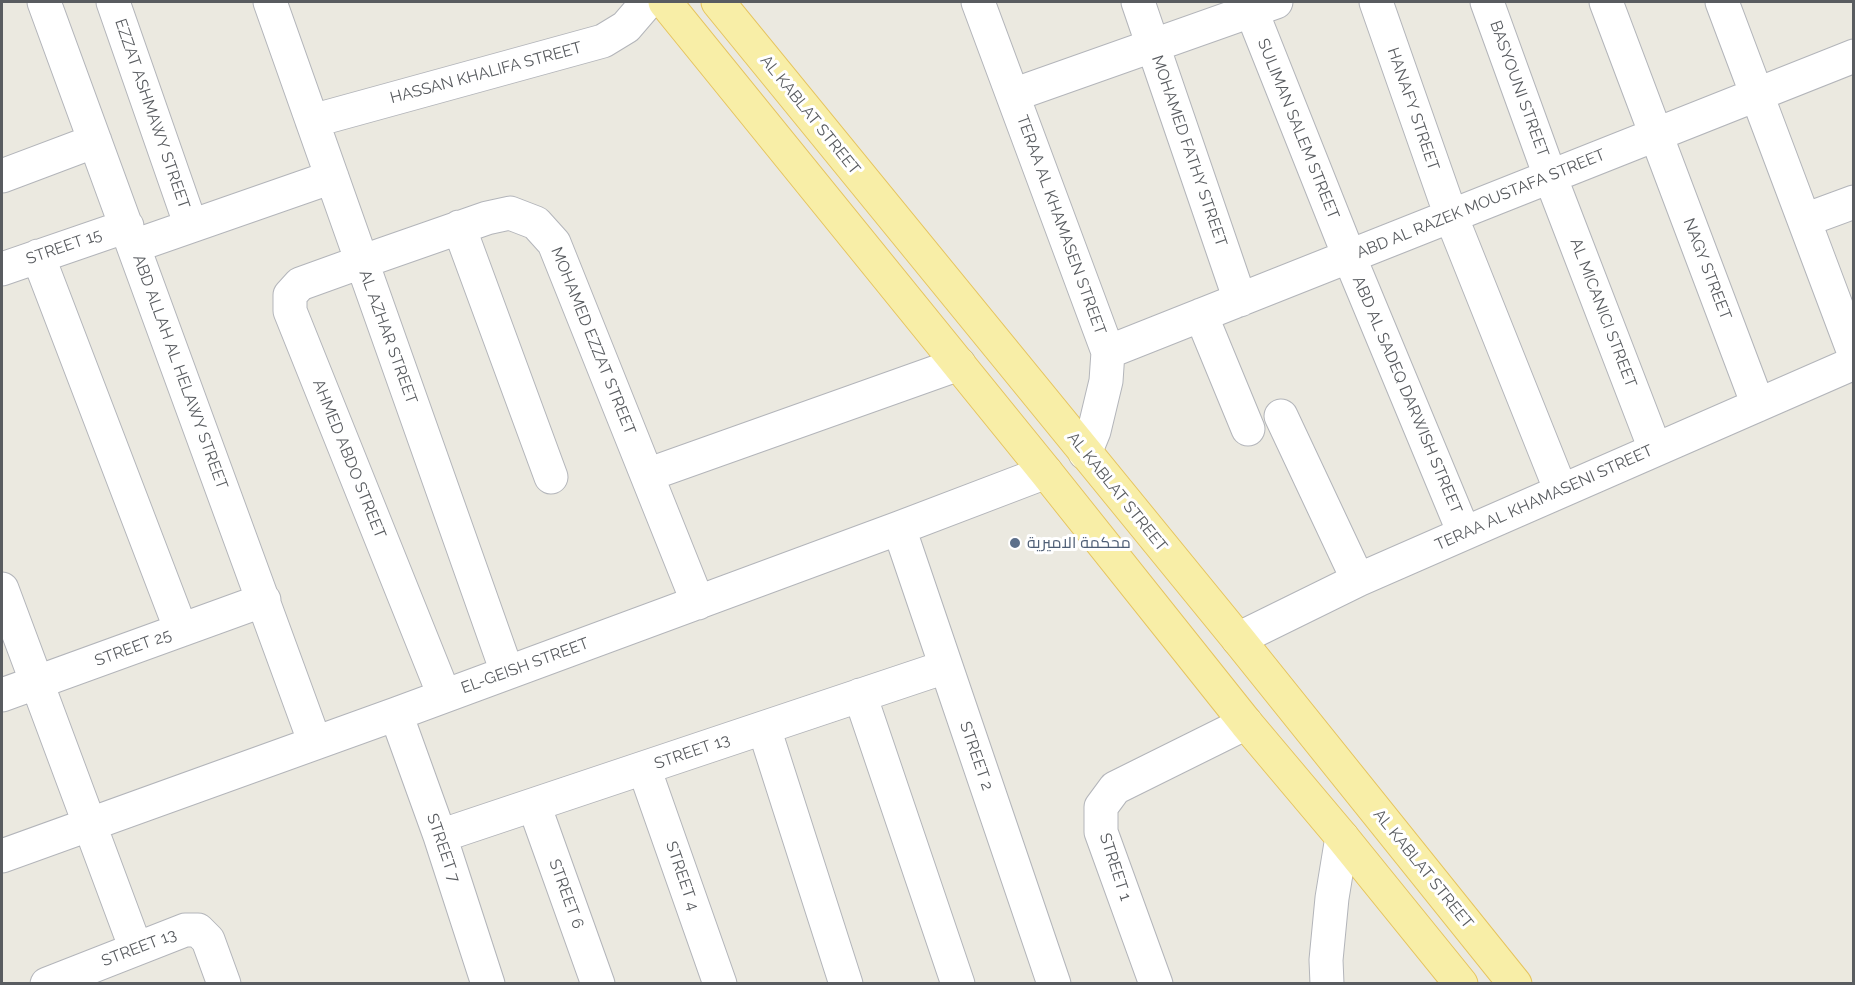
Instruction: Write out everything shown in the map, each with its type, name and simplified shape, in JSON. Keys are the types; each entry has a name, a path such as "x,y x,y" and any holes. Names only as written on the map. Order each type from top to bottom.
{"main road":[{"path":"664,2 1046,472 1246,723 1461,984"},
{"name":"AL KABLAT STREET","path":"718,2 1238,639 1515,984"}],"street":[{"name":"ABD ALLAH AL HELAWY STREET","path":"44,2 315,742"},
{"name":"EZZAT ASHMAWY STREET","path":"113,2 191,226"},
{"name":"AL AZHAR STREET","path":"270,2 507,672"},
{"name":"HASSAN KHALIFA STREET","path":"312,122 603,41 626,27 645,2"},
{"name":"TERAA AL KHAMASEN STREET","path":"978,2 1108,352 1106,381 1094,431 1085,453"},
{"name":"MOHAMED FATHY STREET","path":"1138,2 1240,300"},
{"name":"HANAFY STREET","path":"1376,2 1451,216 1561,490"},
{"name":"BASYOUNI STREET","path":"1487,2 1550,176"},
{"name":"NAGY STREET","path":"1606,2 1758,405"},
{"path":"1722,2 1854,353"},
{"path":"1013,95 1153,45 1258,4"},
{"name":"SULIMAN SALEM STREET","path":"1258,4 1349,256"},
{"name":"ABD AL RAZEK MOUSTAFA STREET","path":"1108,352 1854,56"},
{"path":"2,176 95,141"},
{"name":"AL MICANICI STREET","path":"1550,176 1655,449"},
{"name":"STREET 15","path":"2,268 38,256 130,236 191,226 332,177"},
{"path":"1805,220 1854,202"},
{"name":"MOHAMED EZZAT STREET","path":"361,262 487,218 510,213 536,223 554,243 698,603"},
{"path":"459,227 551,477"},
{"path":"38,256 181,630"},
{"name":"ABD AL SADEQ DARWISH STREET","path":"1349,256 1464,533"},
{"name":"AHMED ABDO STREET","path":"361,262 300,284 290,295 290,311 444,696"},
{"path":"1201,315 1248,429"},
{"name":"TERAA AL KHAMASENI STREET","path":"1238,639 1358,579 1854,363"},
{"path":"647,475 958,364"},
{"path":"1281,416 1358,579"},
{"name":"EL-GEISH STREET","path":"2,856 698,603 1046,472"},
{"name":"STREET 2","path":"899,528 1054,984"},
{"path":"2,589 135,950"},
{"name":"STREET 25","path":"2,695 264,600"},
{"name":"STREET 13","path":"440,836 945,667"},
{"path":"860,695 958,984"},
{"name":"STREET 7","path":"396,714 440,836 488,984"},
{"name":"STREET 1","path":"1156,984 1101,832 1101,807 1115,788 1246,723"},
{"path":"764,728 846,984"},
{"name":"STREET 4","path":"644,768 720,984"},
{"name":"STREET 6","path":"534,805 598,984"},
{"path":"1327,984 1326,960 1332,898 1342,837"},
{"name":"STREET 13","path":"47,984 185,930 198,930 208,940 224,984"}],"place":[{"name":"محكمة الاميرية","path":"1015,543"}]}
